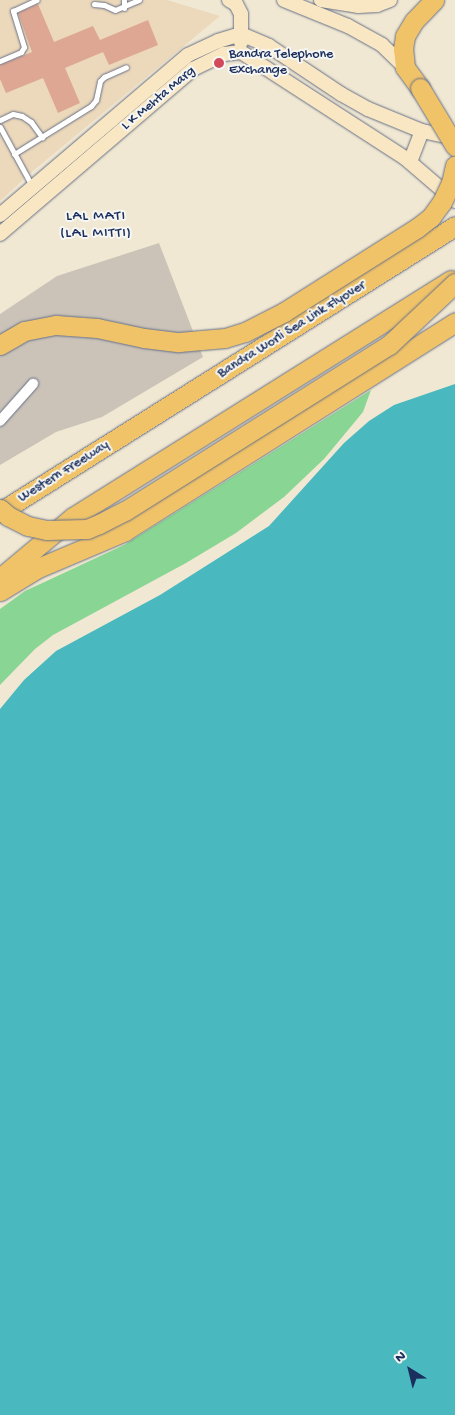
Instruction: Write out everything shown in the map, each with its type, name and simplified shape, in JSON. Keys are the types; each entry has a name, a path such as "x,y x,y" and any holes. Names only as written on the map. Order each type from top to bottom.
{"highway":[{"path":"434,0 414,21 405,36 403,49 405,67 455,146"},
{"path":"0,345 24,331 56,325 97,328 144,338 179,342 216,339 245,332 284,312 417,228 431,217 442,202 455,165"},
{"name":"Bandra Worli Sea Link Flyover","path":"128,433 455,226"},
{"path":"0,578 73,517 152,470 455,278"},
{"path":"0,511 28,526 47,530 87,529 99,524 125,511 389,345 455,284"},
{"path":"0,591 38,568 125,531 455,322"},
{"name":"Western Freeway","path":"0,511 128,433"}],"main road":[{"path":"230,0 240,9 241,52 410,162 455,201"},
{"path":"284,0 348,26 382,45 405,67"},
{"path":"321,0 358,6 377,4 390,0"},
{"path":"241,34 269,46 341,94 368,109 422,131 455,138"},
{"name":"L K Mehta Marg","path":"0,215 188,55 218,40 241,34"},
{"name":"L K Mehta Marg","path":"0,234 193,69 224,54 241,52"},
{"path":"357,128 368,109"},
{"path":"410,162 422,131"}],"street":[{"path":"0,421 33,384"}],"lane":[{"path":"0,61 21,52 24,47 13,11 37,0"},
{"path":"124,0 124,8"},
{"path":"94,4 104,5 115,10 124,8 139,0"},
{"path":"14,154 91,106 96,100 100,81 104,77 126,67"},
{"path":"0,120 13,114 22,116 31,122 42,137"},
{"path":"0,127 33,187 42,198"}],"shaded area":[{"path":"0,0 167,0 220,16 33,171 0,201"},
{"path":"159,243 203,357 102,417 56,432 0,465 0,314 57,276"}],"green space":[{"path":"371,390 363,412 324,459 284,497 236,533 186,563 53,635 35,649 0,685 0,609 25,591 124,545"}],"water":[{"path":"455,384 455,1415 0,1415 0,709 24,680 56,651 160,595 269,526 344,443 369,421 394,405"}],"building":[{"path":"38,4 54,42 93,26 100,40 148,20 158,45 109,65 103,52 65,68 80,103 58,113 43,78 6,93 0,79 0,65 32,52 18,13"}],"place":[{"name":"Bandra Telephone Exchange","path":"219,63"}],"district":[{"name":"LAL MATI (LAL MITTI)","path":"96,224"}]}
